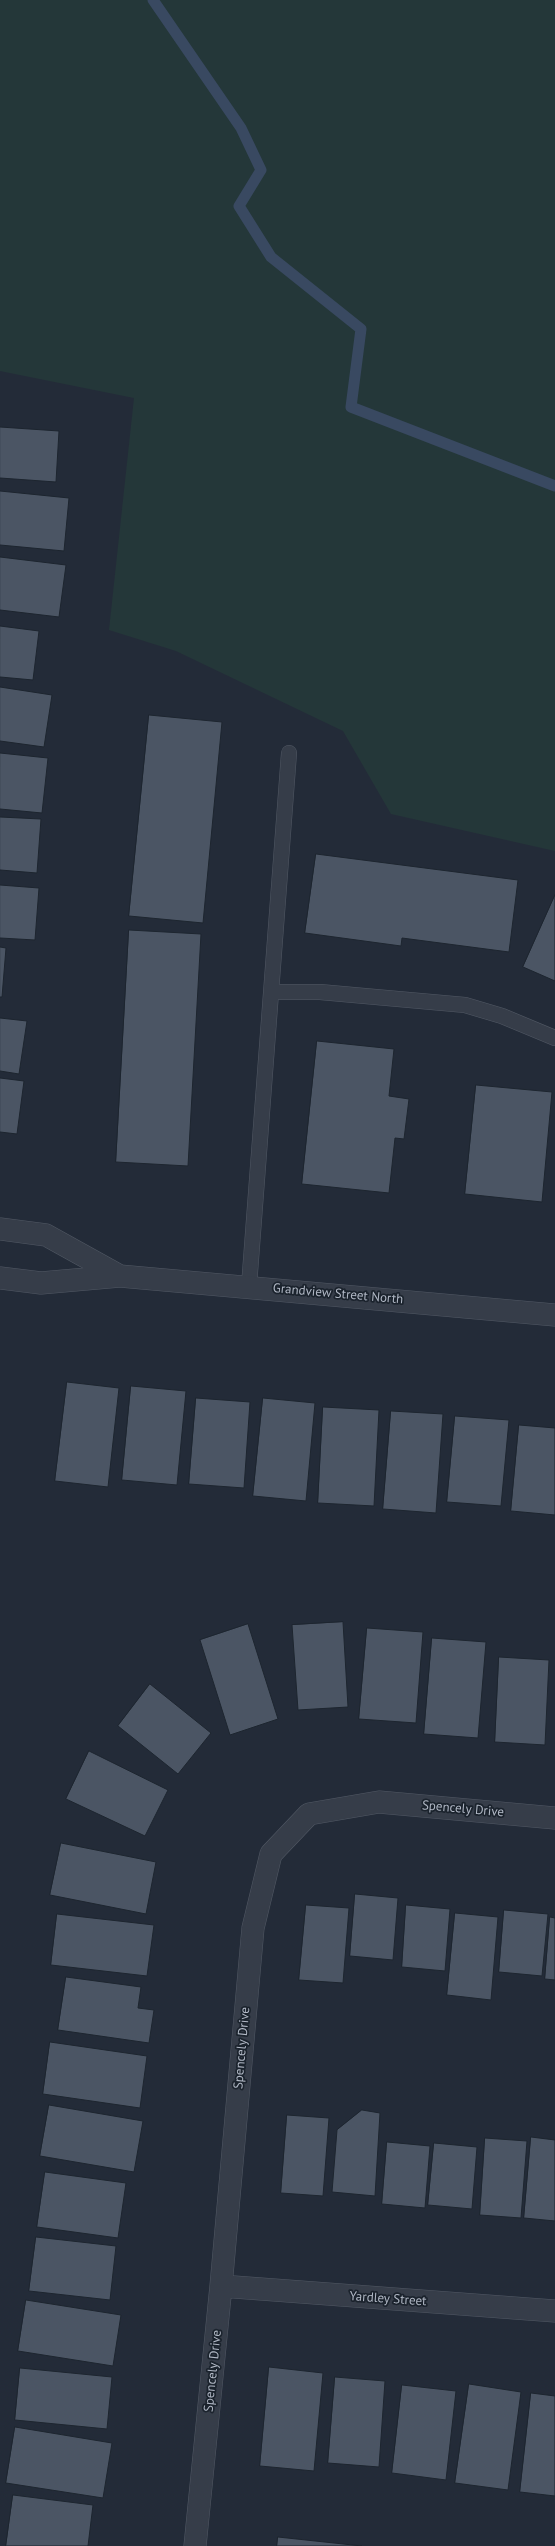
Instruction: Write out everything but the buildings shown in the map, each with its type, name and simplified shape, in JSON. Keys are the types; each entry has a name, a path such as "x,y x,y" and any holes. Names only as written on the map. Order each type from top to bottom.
{"street":[{"name":"Grandview Street North","path":"0,1229 46,1236 120,1276"},
{"name":"Grandview Street North","path":"0,1278 41,1283 120,1276 249,1286 555,1315"},
{"name":"Spencely Drive","path":"195,2546 221,2286 253,1928 271,1854 309,1814 379,1802 555,1818"},
{"name":"Yardley Street","path":"221,2286 555,2311"}],"lane":[{"path":"249,1286 289,754"},
{"path":"271,992 320,992 465,1005 502,1016 555,1038"}],"shaded area":[{"path":"0,0 555,0 555,851 391,814 343,731 176,651 109,630 134,398 0,371"}],"waterway":[{"path":"153,0 241,128 261,170 239,206 271,257 361,329 351,407 555,486"}]}
